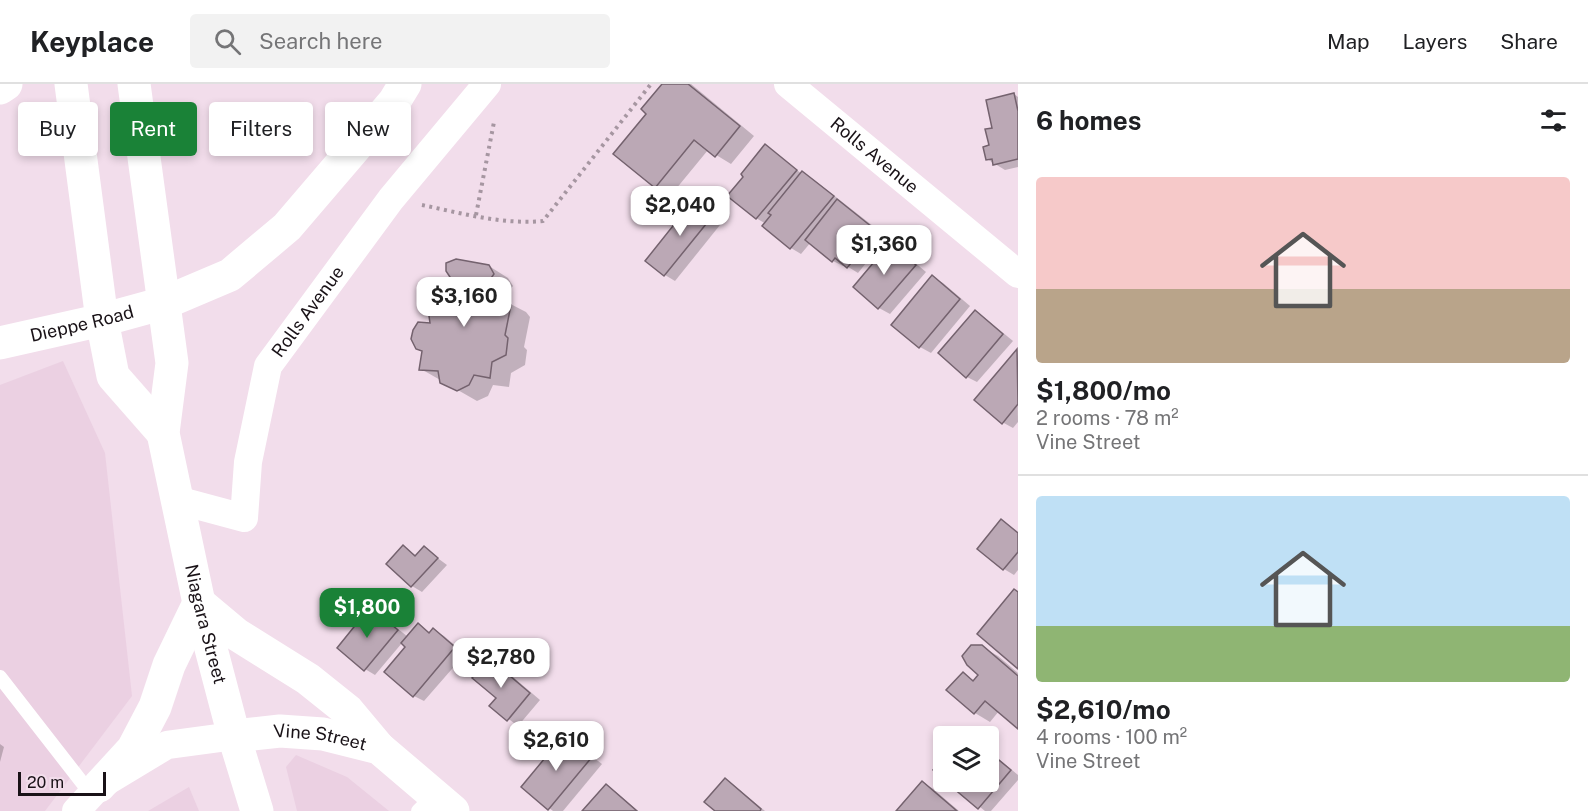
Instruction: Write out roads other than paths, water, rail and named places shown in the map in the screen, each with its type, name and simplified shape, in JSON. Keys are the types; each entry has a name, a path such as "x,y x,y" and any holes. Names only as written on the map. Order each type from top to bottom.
{"main road":[{"path":"0,88 6,84"},
{"name":"Niagara Street","path":"71,84 102,320 113,376 163,433"},
{"name":"Niagara Street","path":"134,84 172,363 163,433 199,603 234,736 257,811"},
{"name":"Dieppe Road","path":"0,343 102,320 164,303 230,275 287,227 394,102 405,84"},
{"path":"89,797 133,749 155,707 169,665 199,603 236,634 308,679 348,711 378,748"},
{"name":"Vine Street","path":"234,736 280,731 323,734 378,748 435,806"}],"street":[{"name":"Rolls Avenue","path":"177,500 244,518 248,462 268,366 391,199 487,84"},
{"name":"Rolls Avenue","path":"797,85 1018,274"},
{"path":"89,797 167,745 234,736"}],"lane":[{"path":"0,677 89,797"}]}
